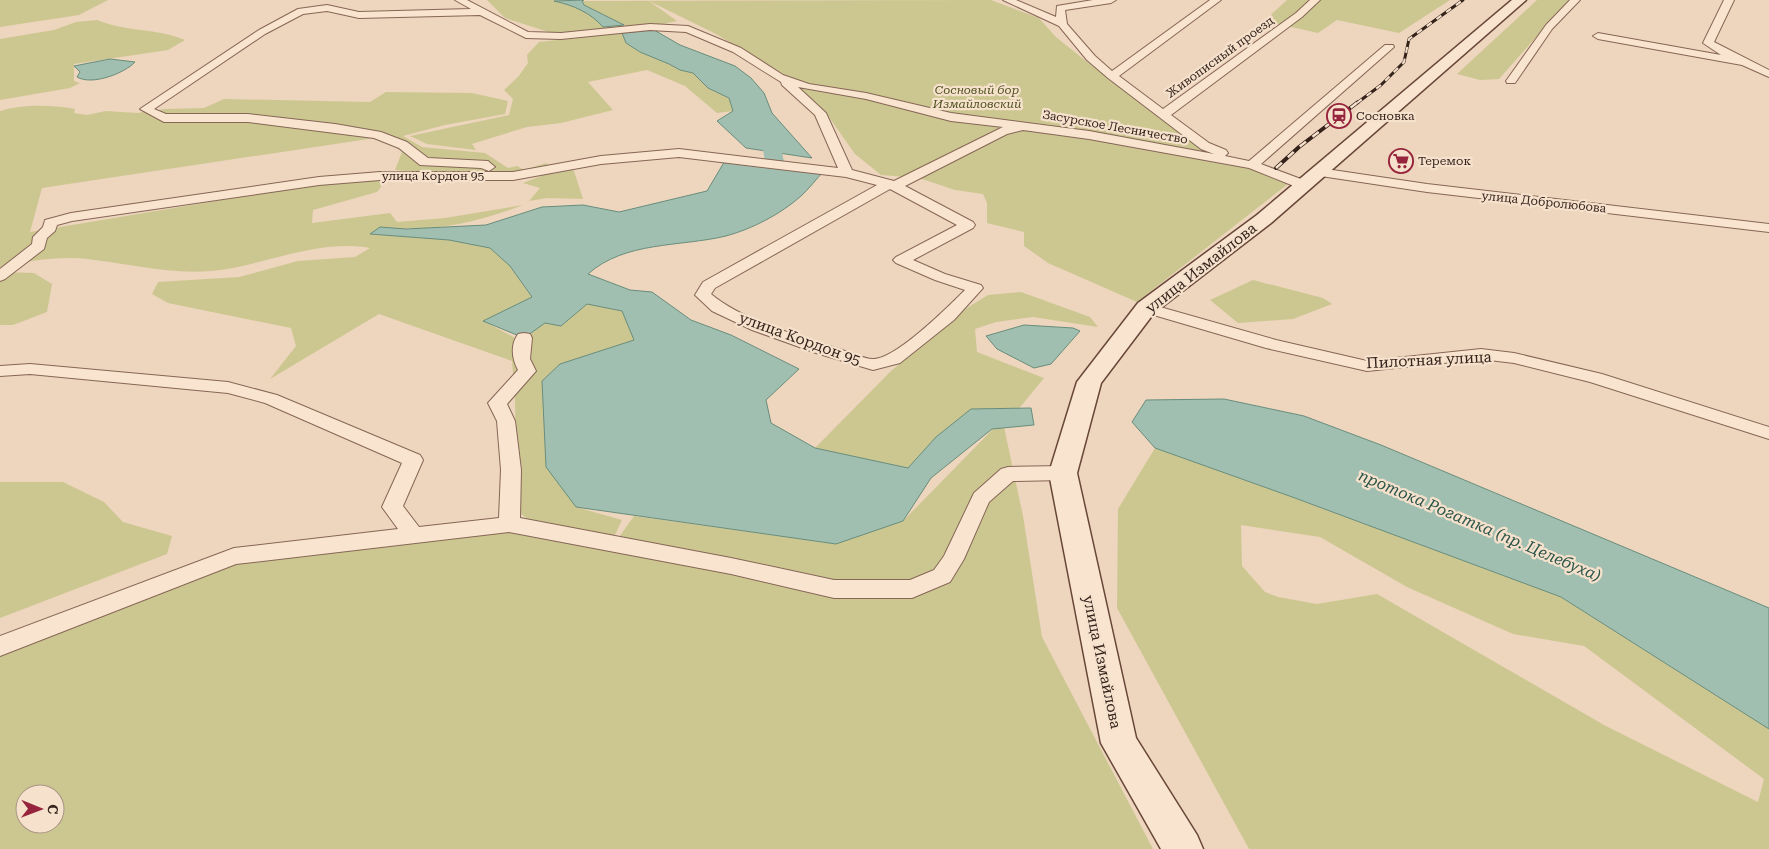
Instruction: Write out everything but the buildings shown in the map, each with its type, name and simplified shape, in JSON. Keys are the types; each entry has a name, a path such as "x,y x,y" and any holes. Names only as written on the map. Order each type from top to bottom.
{"main road":[{"name":"улица Измайлова","path":"1183,849 1119,743 1063,473 1089,382 1146,308 1264,219 1520,0"}],"street":[{"name":"Засурское Лесничество","path":"460,0 526,35 561,36 627,28 670,27 688,29 736,50 779,78 807,87 866,96 951,117 1089,135 1252,165"},
{"path":"1008,0 1050,17 1062,24 1091,58 1112,76 1205,146 1252,165 1389,47"},
{"path":"1062,24 1057,4 1111,0"},
{"path":"1112,76 1216,0"},
{"name":"Живописный проезд","path":"1163,114 1299,15 1315,0"},
{"path":"1511,81 1549,27 1574,0"},
{"path":"1729,0 1708,43 1742,62 1769,74"},
{"path":"481,12 359,15 327,8 301,11 262,32 146,109 164,118 248,118 335,128 376,135 403,145 425,162 483,164 513,176"},
{"path":"1598,36 1742,62"},
{"path":"779,78 820,113 847,173"},
{"name":"улица Кордон 95","path":"213,196 353,178 513,176 548,172 601,160 679,153 847,173 892,185 968,225 900,260 940,277 975,288 948,318 894,359 873,365 822,349 718,308 703,295 710,285 892,185 1003,131 1024,126"},
{"name":"улица Добролюбова","path":"1252,165 1312,179 1427,188 1769,228"},
{"path":"0,276 7,266 38,246 40,237 50,228 50,223 71,217 213,196"},
{"name":"Пилотная улица","path":"1146,308 1272,344 1367,366 1481,354 1514,358 1596,378 1769,433"},
{"path":"509,524 511,470 506,421 497,403 526,371 521,359 524,338"},
{"path":"0,371 30,369 228,388 271,399 289,406 413,460 392,507 414,535"},
{"path":"0,646 234,556 509,524 722,564 834,590 912,589 942,576 953,559 980,498 1008,474 1063,473"}],"green space":[{"path":"0,0 108,0 79,15 0,27"},
{"name":"Сосновый бор Измайловский","path":"487,0 555,0 577,7 596,19 623,25 584,5 582,1 991,0 1039,18 1056,37 1082,58 1202,147 1288,184 1137,302 1048,263 1024,246 1024,232 987,223 987,203 983,194 955,190 919,178 881,175 855,154 826,113 783,74 716,34 649,1 677,21 650,27 561,36 505,18"},
{"path":"1287,0 1450,0 1399,33 1337,20 1318,33 1264,21"},
{"path":"1537,0 1569,0 1499,79 1480,80 1457,74"},
{"path":"97,20 185,40 168,50 74,64 74,81 80,83 70,88 0,100 0,39 54,30 76,22"},
{"path":"622,33 626,43 640,52 680,70 693,73 708,88 729,98 733,111 717,113 685,86 647,70 588,82 613,110 561,123 527,127 472,144 476,150 427,144 410,136 509,115 513,99 504,90 518,77 528,63 527,55 539,42"},
{"path":"386,92 472,93 508,101 505,114 445,125 403,136 422,147 485,153 508,168 517,166 524,170 546,163 551,167 565,164 574,171 583,199 547,198 529,201 540,188 523,183 541,176 535,172 426,173 395,170 402,152 386,140 375,138 42,188 30,232 342,180 379,178 381,187 377,192 313,210 312,223 390,213 397,222 445,218 523,205 470,222 418,228 380,227 371,234 449,240 490,248 510,266 532,298 484,321 517,339 545,323 561,326 587,304 622,311 635,340 560,364 542,381 544,422 576,507 622,520 614,537 533,523 517,511 515,401 512,361 379,314 270,379 296,346 291,328 168,303 152,294 158,282 239,277 298,261 355,257 370,248 351,246 313,249 239,267 187,272 77,258 44,260 0,267 0,111 18,107 37,106 75,109 74,113 87,115 106,111 137,113 165,109 204,108 224,99 370,102"},
{"path":"0,272 34,273 52,284 47,312 13,325 0,325"},
{"path":"1253,280 1323,298 1332,304 1293,319 1238,323 1210,300"},
{"path":"1021,292 1090,317 1098,327 1033,317 996,322 975,329 977,352 1044,378 1004,427 1023,516 1042,637 1153,849 0,849 0,652 230,561 507,529 615,543 634,516 836,544 903,521 993,429 936,437 908,468 815,448 891,371 962,311 988,295"},
{"path":"1155,448 1561,597 1769,729 1769,849 1249,849 1117,608 1118,509","holes":["1241,525 1320,537 1407,587 1513,634 1584,646 1764,779 1758,802 1604,725 1377,594 1317,604 1278,597 1265,592 1242,566"]},
{"path":"0,482 63,482 104,502 123,522 172,536 167,554 0,618"}],"water":[{"path":"584,0 582,1 584,5 624,25 603,27 581,10 554,1"},
{"path":"654,30 680,45 735,66 751,78 764,93 772,113 812,158 746,148 717,121 733,111 729,98 708,88 693,73 680,70 640,52 626,43 622,33"},
{"path":"110,59 135,62 124,70 108,77 91,80 77,77 80,72 74,66"},
{"path":"726,159 824,171 793,203 756,225 726,236 636,250 603,263 588,274 630,290 652,292 691,320 731,335 799,369 766,400 771,423 815,448 908,468 936,437 971,409 1031,408 1034,425 992,429 931,478 903,521 836,544 576,507 546,467 542,381 560,364 634,340 622,311 587,304 561,326 545,323 524,338 483,321 532,297 510,266 490,248 449,240 370,234 380,227 406,229 486,225 542,207 583,205 619,212 707,191"},
{"path":"1024,325 1073,328 1080,331 1051,364 1034,368 997,349 986,336"},
{"path":"1224,399 1304,416 1381,445 1769,608 1769,729 1561,597 1155,448 1132,422 1146,400"}],"waterway":[{"name":"протока Рогатка (пр. Целебуха)","path":"756,187 777,176 770,138 757,117"}],"railway":[{"path":"1357,103 1381,85 1404,62 1409,39 1463,0"},
{"path":"1276,168 1299,147 1358,102"}],"place":[{"name":"Сосновка","path":"1339,116"},
{"name":"Теремок","path":"1401,161"}]}
